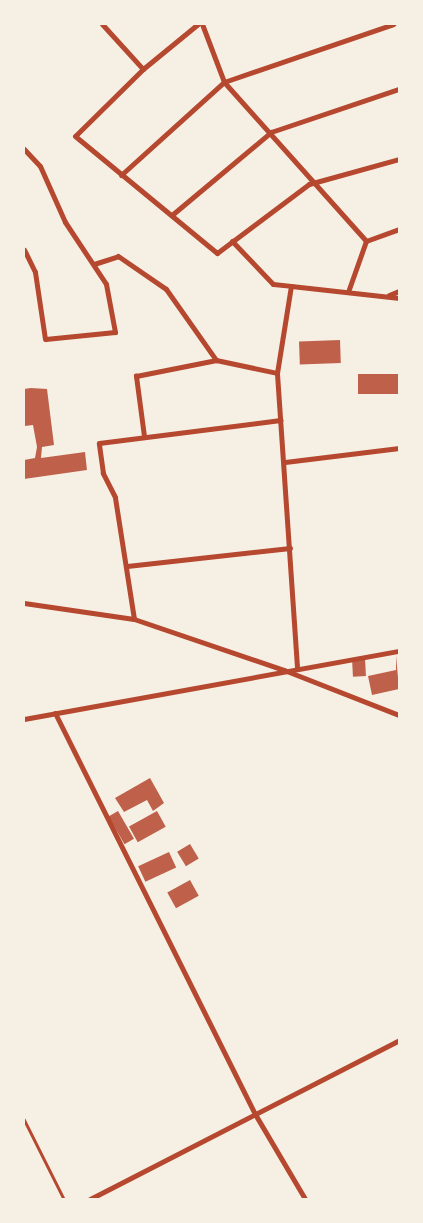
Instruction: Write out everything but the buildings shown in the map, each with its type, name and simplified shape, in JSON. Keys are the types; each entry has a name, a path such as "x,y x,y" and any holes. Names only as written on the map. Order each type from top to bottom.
{"street":[{"path":"102,24 143,69"},
{"path":"198,24 143,69 76,136 120,175 173,214 217,253 309,184 317,184 399,159"},
{"path":"202,24 224,82 271,132 366,241"},
{"path":"120,175 224,82 393,24"},
{"path":"173,214 271,132 399,89"},
{"path":"24,149 40,166 64,222 94,264 114,306 115,332 46,339 35,272 24,249"},
{"path":"366,241 399,229"},
{"path":"232,241 273,284 349,289 399,298"},
{"path":"349,289 366,241"},
{"path":"94,264 118,256 166,289 216,360"},
{"path":"292,286 277,373 285,462 297,667"},
{"path":"388,295 399,291"},
{"path":"144,436 136,376 216,360 277,373"},
{"path":"134,619 115,497 103,473 99,443 281,420"},
{"path":"285,462 399,448"},
{"path":"126,566 290,548"},
{"path":"24,604 134,619 284,670 399,715"},
{"path":"24,719 297,667 399,651"},
{"path":"55,713 254,1114 305,1199"},
{"path":"90,1199 399,1040"}],"path":[{"path":"24,1119 64,1199"}]}
